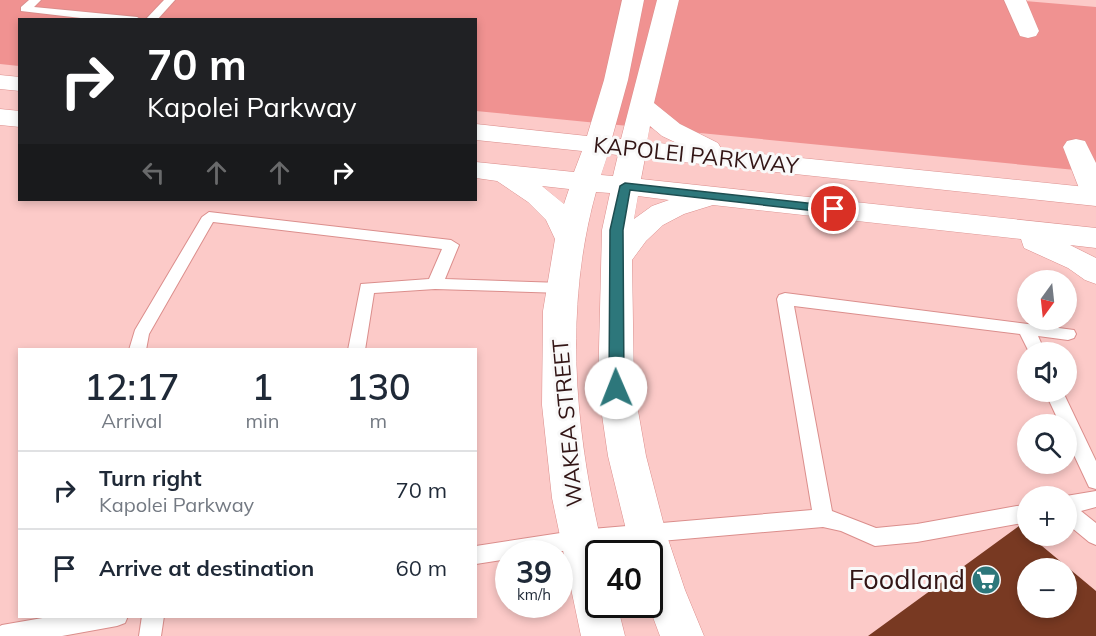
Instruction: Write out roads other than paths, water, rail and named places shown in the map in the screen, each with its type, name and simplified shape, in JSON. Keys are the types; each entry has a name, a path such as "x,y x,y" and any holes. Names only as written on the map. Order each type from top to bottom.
{"street":[{"name":"WAKEA STREET","path":"603,636 579,539 571,489 559,380 562,288 570,240 610,102 633,0"},
{"path":"668,0 642,103 617,230 616,388 627,456 646,533 664,590 682,636"},
{"path":"1016,0 1028,31"},
{"path":"0,82 18,84"},
{"path":"505,135 566,123 610,102"},
{"path":"642,103 687,140 736,159"},
{"path":"0,117 18,119"},
{"name":"KAPOLEI PARKWAY","path":"477,132 1096,197"},
{"path":"1076,147 1096,197"},
{"path":"487,171 546,201 564,223 570,240"},
{"name":"KAPOLEI PARKWAY","path":"487,171 1096,238"},
{"path":"618,258 644,224 660,214 683,205 719,196"},
{"path":"996,227 1049,247 1079,261 1096,273"}],"lane":[{"path":"36,0 25,9 117,18"},
{"path":"152,18 171,0"},
{"path":"137,348 141,334 209,217 451,245 435,284"},
{"path":"356,348 367,288 435,284 562,288"},
{"path":"823,518 785,299 1017,329"},
{"path":"1027,330 1068,334"},
{"path":"1027,330 1032,342"},
{"path":"1058,402 1096,495 1077,501"},
{"path":"477,555 579,539 823,518 844,523 875,537 917,533 1017,515"},
{"path":"1077,520 1096,536"},
{"path":"2,636 106,618"},
{"path":"150,636 153,618"}],"place":[{"name":"Foodland","path":"986,580"}]}
